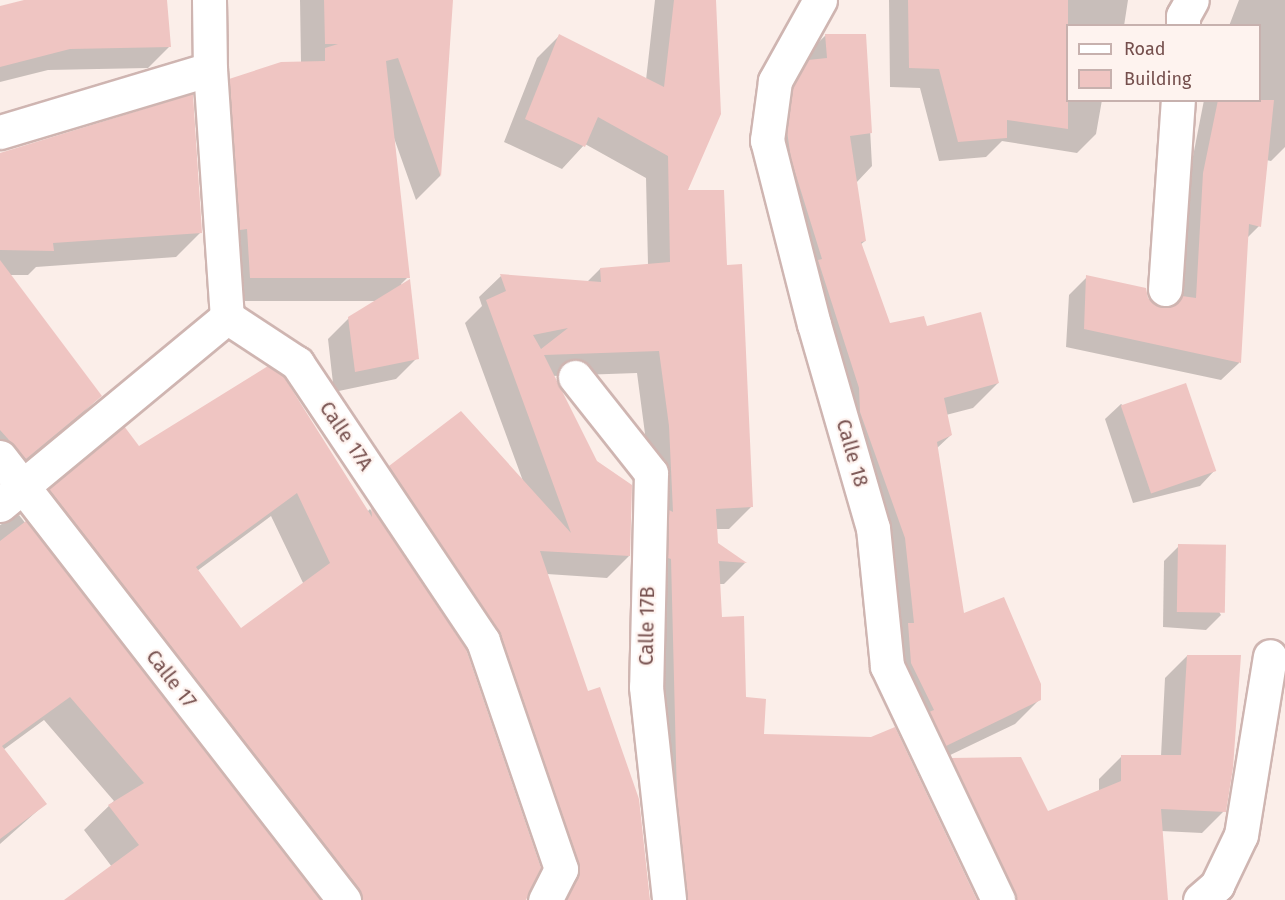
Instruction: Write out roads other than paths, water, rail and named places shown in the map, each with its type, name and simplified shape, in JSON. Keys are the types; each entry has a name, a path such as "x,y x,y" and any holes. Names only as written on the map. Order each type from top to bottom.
{"street":[{"path":"11,497 227,316 210,69 209,0"},
{"name":"Calle 18","path":"820,0 775,81 767,140 814,324 873,528 887,666 998,900"},
{"path":"0,132 210,69"},
{"path":"1165,288 1178,102"},
{"name":"Calle 17A","path":"227,316 297,363 483,641 561,869 545,900"},
{"name":"Calle 17B","path":"575,377 651,473 646,687 669,900"},
{"name":"Calle 17","path":"0,457 11,497 344,900"},
{"path":"1200,900 1217,885 1241,835 1270,656"}]}
